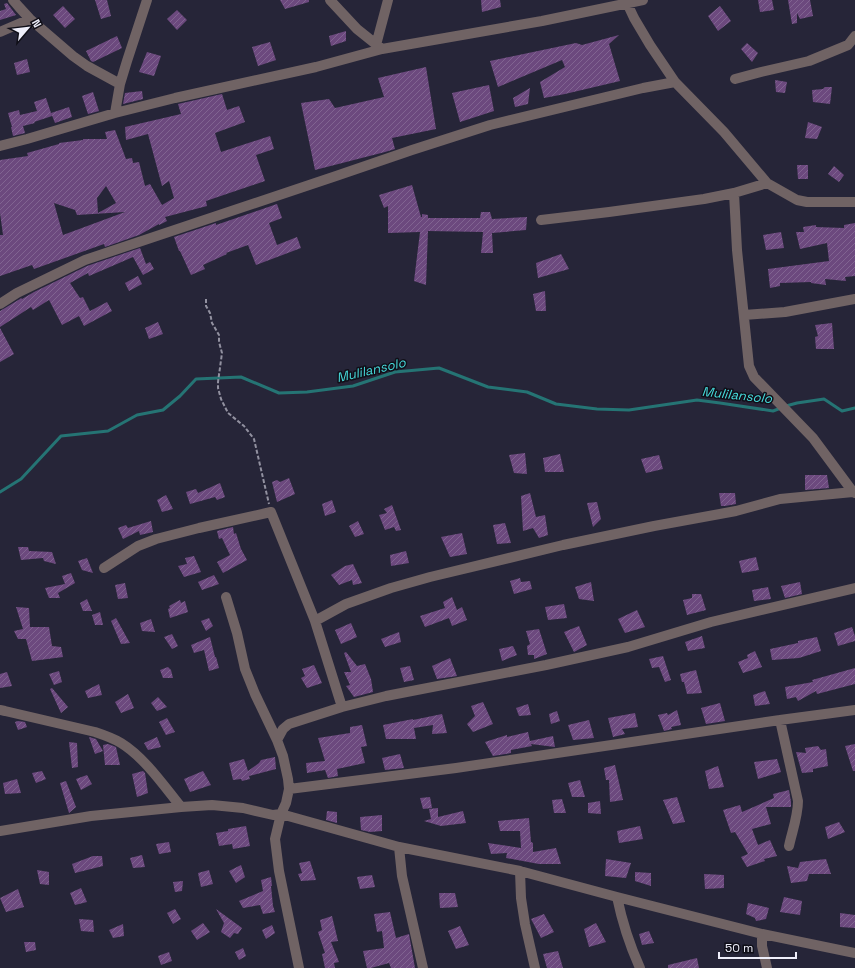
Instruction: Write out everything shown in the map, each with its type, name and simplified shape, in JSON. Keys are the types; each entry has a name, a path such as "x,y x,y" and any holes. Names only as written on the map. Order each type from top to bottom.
{"street":[{"path":"13,0 30,19 82,63 120,84"},
{"path":"115,114 120,84 147,0"},
{"path":"330,0 357,29 379,47"},
{"path":"379,47 388,0"},
{"path":"0,146 176,98 316,67 379,47 542,21 627,2 643,0"},
{"path":"627,2 634,18 650,46 675,82 724,132 767,183 797,200 807,202 855,202"},
{"path":"0,32 30,19"},
{"path":"735,80 761,72 810,61 848,45 855,36"},
{"path":"0,304 17,293 85,260 412,150 490,125 643,88 675,82"},
{"path":"542,220 704,199 734,193 767,183"},
{"path":"734,193 737,250 749,366 754,377 813,438 854,493"},
{"path":"744,315 785,312 855,300"},
{"path":"315,621 346,604 391,588 430,577 563,545 736,511 780,499 854,493"},
{"path":"104,568 138,546 156,539 271,512 315,621 342,707"},
{"path":"277,740 283,729 289,724 342,707 386,696 546,665 628,647 711,622 855,588"},
{"path":"226,597 237,633 245,669 283,756 289,789 275,839 276,852 300,968"},
{"path":"0,710 95,732 120,742 129,748 148,767 181,807"},
{"path":"289,789 464,767 855,710"},
{"path":"780,720 798,801 797,814 789,846"},
{"path":"0,831 91,816 181,807 212,805 243,808 273,815 281,814 399,847 520,871 762,934 855,953"},
{"path":"399,847 402,876 423,968"},
{"path":"520,871 521,898 525,924 535,968"},
{"path":"617,897 620,912 634,955 640,968"},
{"path":"762,934 762,946 767,968"}],"path":[{"path":"206,299 206,306 210,313 212,323 219,335 222,353 218,382 221,399 228,413 244,426 254,439 271,512"}],"building":[{"path":"95,0 107,0 111,16 101,19"},
{"path":"280,0 309,0 309,2 285,9"},
{"path":"481,0 500,0 501,7 482,12"},
{"path":"758,0 772,0 774,10 760,12"},
{"path":"788,0 810,0 813,16 800,19 797,13 797,23 792,24"},
{"path":"7,3 16,15 0,20 0,11 6,9 4,4"},
{"path":"63,6 75,19 65,28 53,15"},
{"path":"720,6 731,21 718,31 708,16"},
{"path":"177,10 187,20 177,30 167,19"},
{"path":"346,31 346,41 331,46 329,36"},
{"path":"619,35 609,44 620,81 544,98 540,82 565,67 562,60 498,87 490,61 576,43 582,45"},
{"path":"117,36 122,48 93,62 91,61 86,51"},
{"path":"270,42 276,60 258,66 252,47"},
{"path":"747,43 758,53 752,62 741,49"},
{"path":"147,52 161,56 154,76 139,72"},
{"path":"27,59 30,72 17,75 14,63"},
{"path":"426,67 436,129 392,138 395,149 315,170 301,103 329,99 335,108 384,97 378,78"},
{"path":"775,80 787,82 785,93 776,92"},
{"path":"489,85 494,111 460,122 452,93"},
{"path":"825,87 832,87 830,104 813,102 812,90 823,89"},
{"path":"530,88 528,104 515,107 513,98"},
{"path":"142,91 143,99 123,104 125,93"},
{"path":"93,92 99,111 88,114 82,96"},
{"path":"222,94 227,110 239,106 245,122 215,133 221,152 270,136 274,149 256,155 265,181 206,201 207,206 165,217 167,221 139,235 105,247 104,244 34,269 32,265 0,276 0,235 3,235 0,213 0,160 28,156 27,153 59,143 83,139 107,139 105,132 115,130 126,159 132,158 133,163 139,162 145,186 150,184 162,205 174,198 169,181 162,186 148,134 126,140 125,127 181,114 178,104","holes":["106,186 116,203 98,213 97,198","54,203 75,210 77,215 125,212 63,235"]},
{"path":"46,98 52,116 23,126 25,133 13,136 8,113 19,110 20,115 37,111 34,102"},
{"path":"69,107 72,117 55,123 51,113"},
{"path":"808,122 822,127 817,139 805,138"},
{"path":"797,165 808,165 808,179 798,179"},
{"path":"834,166 844,175 839,182 828,174"},
{"path":"412,185 421,217 422,214 428,215 428,218 480,218 481,212 490,212 492,219 527,217 526,230 492,233 493,253 481,253 483,232 428,231 426,285 414,281 420,232 388,233 388,206 384,208 379,195"},
{"path":"277,204 282,218 269,223 277,245 297,237 301,248 256,265 248,245 226,253 227,254 203,265 205,269 191,275 174,237 216,223 216,225"},
{"path":"855,223 855,276 845,277 846,281 825,279 826,285 811,282 780,283 780,286 770,288 768,269 829,261 827,243 800,249 796,232 804,232 803,227 816,225 816,227 844,228 844,225"},
{"path":"781,232 784,248 766,250 763,235"},
{"path":"140,248 146,264 150,262 154,269 143,275 133,257 89,276 88,273 70,283 80,298 83,297 90,311 107,302 112,311 84,326 79,316 62,325 49,300 33,310 31,307 0,327 0,311 21,298 22,299 87,266"},
{"path":"561,254 569,269 538,278 536,263"},
{"path":"138,276 142,284 129,291 125,283"},
{"path":"545,291 546,311 536,311 533,294"},
{"path":"158,322 163,334 149,339 145,328"},
{"path":"832,323 834,349 816,349 815,337 818,336 815,325"},
{"path":"0,328 14,354 0,362"},
{"path":"525,453 527,474 514,473 509,455"},
{"path":"560,454 564,472 545,472 543,458"},
{"path":"659,455 663,469 646,473 641,459"},
{"path":"805,475 827,475 829,488 805,490"},
{"path":"289,478 295,494 277,502 272,482 277,480 280,482"},
{"path":"220,483 225,497 217,500 215,497 190,504 186,492 196,489 198,493"},
{"path":"530,493 536,517 545,515 548,535 539,538 533,528 523,531 521,496"},
{"path":"719,493 735,493 736,504 721,506"},
{"path":"166,495 173,509 162,512 157,500"},
{"path":"332,500 336,512 325,516 322,504"},
{"path":"597,502 601,519 593,527 587,503"},
{"path":"392,505 401,530 396,531 394,527 385,530 379,515 387,513 384,509"},
{"path":"151,521 153,532 140,535 139,531 123,539 118,528 126,525 128,528"},
{"path":"358,521 364,534 355,537 349,526"},
{"path":"505,523 511,543 497,544 493,525"},
{"path":"233,527 234,534 236,533 241,549 247,560 223,573 217,562 230,555 222,538 219,539 217,531"},
{"path":"462,533 467,554 450,557 441,537"},
{"path":"18,547 28,547 29,551 52,552 56,564 44,561 43,558 21,560"},
{"path":"406,551 409,563 391,566 390,555"},
{"path":"194,556 201,572 184,577 178,566 187,564 185,558"},
{"path":"756,557 759,570 742,573 739,561"},
{"path":"87,558 93,573 82,570 78,561"},
{"path":"353,564 362,583 353,585 352,580 339,585 331,575 345,566"},
{"path":"71,573 75,583 58,593 60,598 49,598 45,588 65,584 62,576"},
{"path":"214,575 219,584 202,590 198,582"},
{"path":"520,578 521,582 530,581 532,589 514,594 510,581"},
{"path":"591,582 594,601 579,599 575,587"},
{"path":"800,582 802,594 785,598 781,586"},
{"path":"125,583 128,598 118,599 115,585"},
{"path":"768,587 771,599 754,601 752,590"},
{"path":"692,594 701,594 706,610 687,615 683,600 692,598"},
{"path":"452,597 457,610 462,607 467,620 452,626 449,618 425,627 420,616 445,608 443,602"},
{"path":"87,599 92,611 83,611 80,603"},
{"path":"180,600 181,603 185,601 188,612 170,618 168,609 170,608 169,606"},
{"path":"564,604 567,618 548,620 545,607"},
{"path":"16,607 29,608 30,627 49,627 52,646 61,647 63,657 32,661 26,639 18,639 14,631 23,629"},
{"path":"637,610 645,627 625,633 618,619"},
{"path":"100,612 103,625 95,625 92,615"},
{"path":"116,618 130,643 121,644 111,621"},
{"path":"209,618 213,626 206,631 201,621"},
{"path":"151,619 155,632 142,631 140,623"},
{"path":"351,623 357,637 341,644 335,630"},
{"path":"579,626 587,645 574,652 564,632"},
{"path":"852,627 855,641 838,646 834,633"},
{"path":"539,629 547,654 534,659 534,655 528,655 527,646 530,644 526,631"},
{"path":"399,632 401,642 385,647 381,639"},
{"path":"172,634 178,646 172,649 164,637"},
{"path":"702,636 705,648 688,651 685,642"},
{"path":"210,637 219,668 209,671 204,650 194,653 191,645"},
{"path":"817,637 821,651 799,658 772,660 770,649"},
{"path":"513,646 517,655 502,661 499,649"},
{"path":"755,651 762,667 743,673 738,662 748,658 747,655"},
{"path":"346,652 357,666 365,664 371,679 373,692 354,697 346,686 350,685 344,672 351,672 344,653"},
{"path":"663,656 671,680 665,682 659,667 652,668 649,659"},
{"path":"450,658 457,676 437,679 432,666"},
{"path":"314,665 322,683 307,688 301,678 305,676 302,669"},
{"path":"410,666 414,680 404,682 400,668"},
{"path":"168,667 171,670 173,678 163,678 160,670"},
{"path":"855,668 855,684 817,694 816,691 798,701 796,697 787,699 785,687 813,682 812,680"},
{"path":"696,670 702,693 687,694 680,674"},
{"path":"59,671 62,682 54,685 49,674"},
{"path":"7,672 12,686 0,688 0,674"},
{"path":"99,684 102,695 88,698 85,691"},
{"path":"52,688 68,707 61,713 50,689"},
{"path":"765,691 770,704 755,706 753,695"},
{"path":"128,694 134,708 121,713 115,702"},
{"path":"158,697 167,707 157,711 151,703"},
{"path":"483,702 493,724 473,732 467,724 475,716 471,706"},
{"path":"720,703 725,721 706,724 701,708"},
{"path":"528,704 531,715 519,716 516,708"},
{"path":"677,710 681,725 671,727 672,729 664,731 658,715 667,713 668,715"},
{"path":"557,711 560,721 551,724 549,714"},
{"path":"635,713 638,727 622,729 625,734 613,737 608,718"},
{"path":"442,714 447,733 432,734 433,725 414,728 416,739 386,739 383,725"},
{"path":"167,718 175,732 166,735 159,722"},
{"path":"589,720 594,738 573,740 568,725"},
{"path":"15,722 25,722 27,727 18,730"},
{"path":"362,725 367,746 361,747 365,763 337,769 338,776 328,778 325,770 307,773 306,763 325,761 318,738 350,733 350,727"},
{"path":"528,732 530,741 553,736 555,747 531,744 532,746 511,750 511,753 493,756 485,742 507,735 507,737"},
{"path":"89,737 96,739 103,751 95,754"},
{"path":"157,737 161,747 148,750 144,743"},
{"path":"69,742 77,743 78,767 72,768"},
{"path":"108,744 116,747 120,765 105,765 103,745"},
{"path":"855,744 855,771 853,771 845,746"},
{"path":"818,746 821,750 826,749 828,766 813,769 813,772 802,773 796,752 806,753 805,748"},
{"path":"400,754 404,768 385,770 382,758"},
{"path":"275,757 276,769 249,776 250,779 242,781 241,779 233,780 229,763 244,759 248,771 261,760"},
{"path":"777,759 781,772 758,779 754,762"},
{"path":"615,765 623,800 610,802 609,780 606,780 604,768"},
{"path":"718,766 724,787 709,789 705,771"},
{"path":"42,771 46,779 36,783 32,773"},
{"path":"143,771 145,773 148,793 137,797 132,774"},
{"path":"203,771 211,785 190,792 184,779"},
{"path":"87,775 92,784 81,790 76,779"},
{"path":"17,779 21,793 5,794 3,783"},
{"path":"580,780 585,797 572,797 568,783"},
{"path":"66,781 76,807 69,813 60,783"},
{"path":"789,790 791,807 766,807 771,824 752,829 758,845 770,840 777,856 764,859 765,861 747,867 741,857 748,854 735,832 731,833 723,810 740,805 742,812 774,798 773,794"},
{"path":"430,797 432,808 423,809 420,798"},
{"path":"677,797 685,822 673,824 663,800"},
{"path":"562,799 566,813 554,813 552,800"},
{"path":"600,801 601,814 588,813 588,803"},
{"path":"438,808 438,817 463,811 466,823 441,826 424,821 431,819 429,809"},
{"path":"327,811 337,812 337,823 326,820"},
{"path":"382,815 382,831 370,832 361,830 360,817"},
{"path":"529,818 533,852 556,848 561,864 539,864 506,858 507,853 491,854 488,843 521,848 520,831 500,831 498,821"},
{"path":"839,822 845,832 828,839 825,827"},
{"path":"246,826 250,846 233,849 232,844 219,846 216,833"},
{"path":"640,826 643,839 619,843 617,831"},
{"path":"169,842 171,852 159,854 156,844"},
{"path":"142,855 145,867 133,868 130,858"},
{"path":"93,856 102,856 103,866 75,873 72,864"},
{"path":"606,859 631,863 626,878 605,876"},
{"path":"826,859 831,874 809,874 807,881 791,883 787,866 798,868 800,862"},
{"path":"310,861 316,880 301,881 298,874 302,873 299,863"},
{"path":"241,865 245,877 236,883 229,871"},
{"path":"37,870 49,872 49,885 40,884"},
{"path":"209,870 213,884 201,887 198,873"},
{"path":"635,872 651,873 651,886 635,881"},
{"path":"704,874 724,875 724,888 705,889"},
{"path":"372,875 375,887 360,889 357,877"},
{"path":"271,877 273,906 275,912 263,914 260,905 243,908 239,901 263,891 261,880"},
{"path":"183,881 182,891 175,892 173,882"},
{"path":"81,888 87,902 75,905 70,893"},
{"path":"18,889 24,907 6,912 0,898"},
{"path":"439,893 455,893 458,907 440,908"},
{"path":"784,897 802,901 800,915 780,912"},
{"path":"748,903 769,908 766,919 756,921 755,918 746,914"},
{"path":"175,909 181,919 173,924 167,913"},
{"path":"216,909 242,928 238,934 234,933 230,938 221,932 224,923"},
{"path":"390,912 396,938 409,934 415,968 391,968 389,963 367,968 363,951 384,948 382,931 377,932 374,914"},
{"path":"840,913 855,915 855,928 840,927"},
{"path":"544,914 554,932 541,938 531,919"},
{"path":"332,916 338,941 331,942 339,962 334,963 335,968 325,968 322,954 325,953 318,932 322,930 320,920"},
{"path":"79,919 93,920 94,932 81,931"},
{"path":"203,923 210,932 197,940 191,931"},
{"path":"596,923 606,942 589,947 584,929"},
{"path":"123,924 124,936 113,938 109,930"},
{"path":"272,925 275,933 266,939 262,930"},
{"path":"460,926 469,945 456,949 448,931"},
{"path":"649,931 654,943 642,945 639,934"},
{"path":"24,942 35,942 36,950 26,952"},
{"path":"243,948 246,956 239,960 235,952"},
{"path":"558,951 563,968 547,968 543,954"},
{"path":"169,952 172,961 161,965 158,956"},
{"path":"697,958 699,968 668,968 668,965"}],"waterway":[{"name":"Mulilansolo","path":"0,492 21,479 61,436 108,431 137,415 163,410 180,396 196,379 241,377 279,393 307,392 353,386 395,372 439,368 488,387 527,392 556,404 597,409 629,410 697,400 773,411 781,408"},
{"name":"Mulilansolo","path":"786,406 824,399 842,411 855,408"}]}
